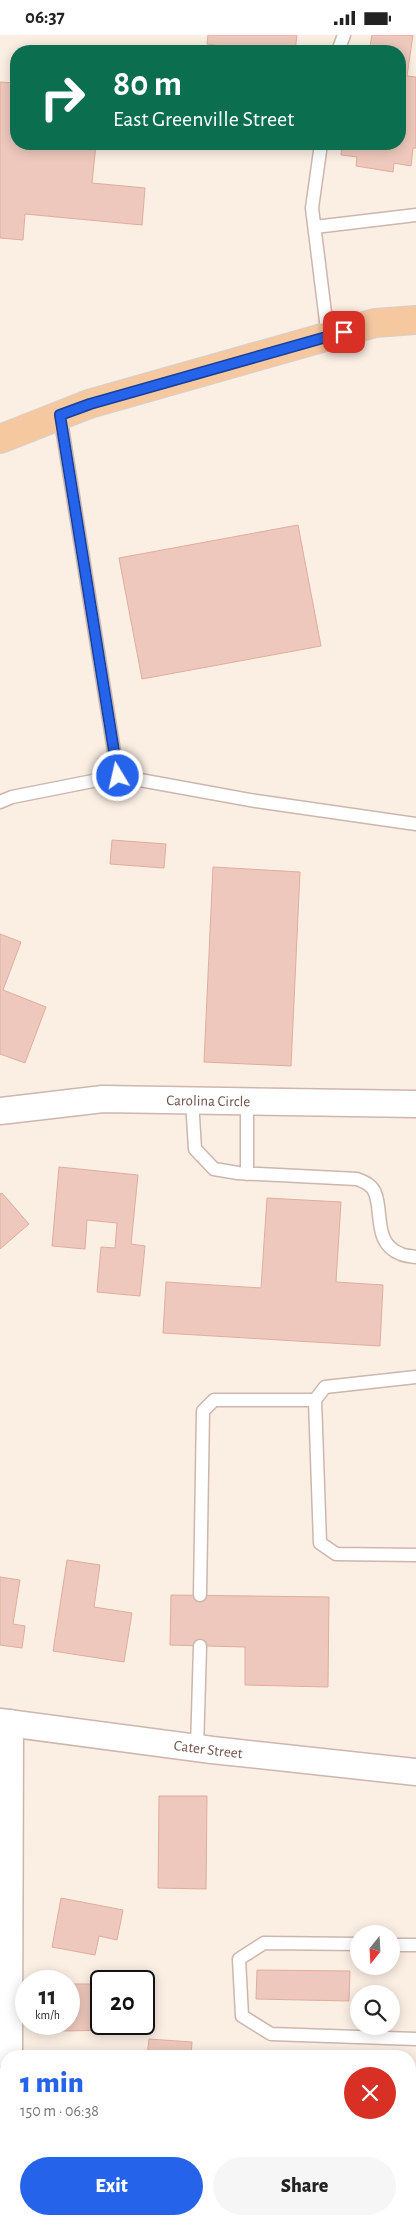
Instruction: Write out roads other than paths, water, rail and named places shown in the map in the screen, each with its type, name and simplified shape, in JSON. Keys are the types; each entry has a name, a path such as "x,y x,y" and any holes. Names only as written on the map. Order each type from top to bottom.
{"main road":[{"path":"0,439 90,404 375,323 416,320"}],"street":[{"name":"Carolina Circle","path":"0,1111 103,1099 416,1103"},
{"name":"Cater Street","path":"5,1723 197,1749 416,1772"},
{"path":"5,1723 9,2050"}],"lane":[{"path":"320,150 312,208 328,337"},
{"path":"315,227 416,215"},
{"path":"60,415 118,776"},
{"path":"0,802 12,797 118,776 256,801 416,824"},
{"path":"192,1100 195,1149 214,1169 247,1174 357,1179 369,1184 375,1193 380,1232 390,1246 400,1254 416,1257"},
{"path":"247,1101 247,1174"},
{"path":"416,1377 325,1387 314,1400 320,1543 336,1554 416,1555"},
{"path":"200,1595 203,1411 214,1400 314,1400"},
{"path":"197,1749 200,1646"},
{"path":"350,1944 264,1943 238,1959 242,2016 271,2034 416,2039"},
{"path":"400,1945 416,1945"}]}
